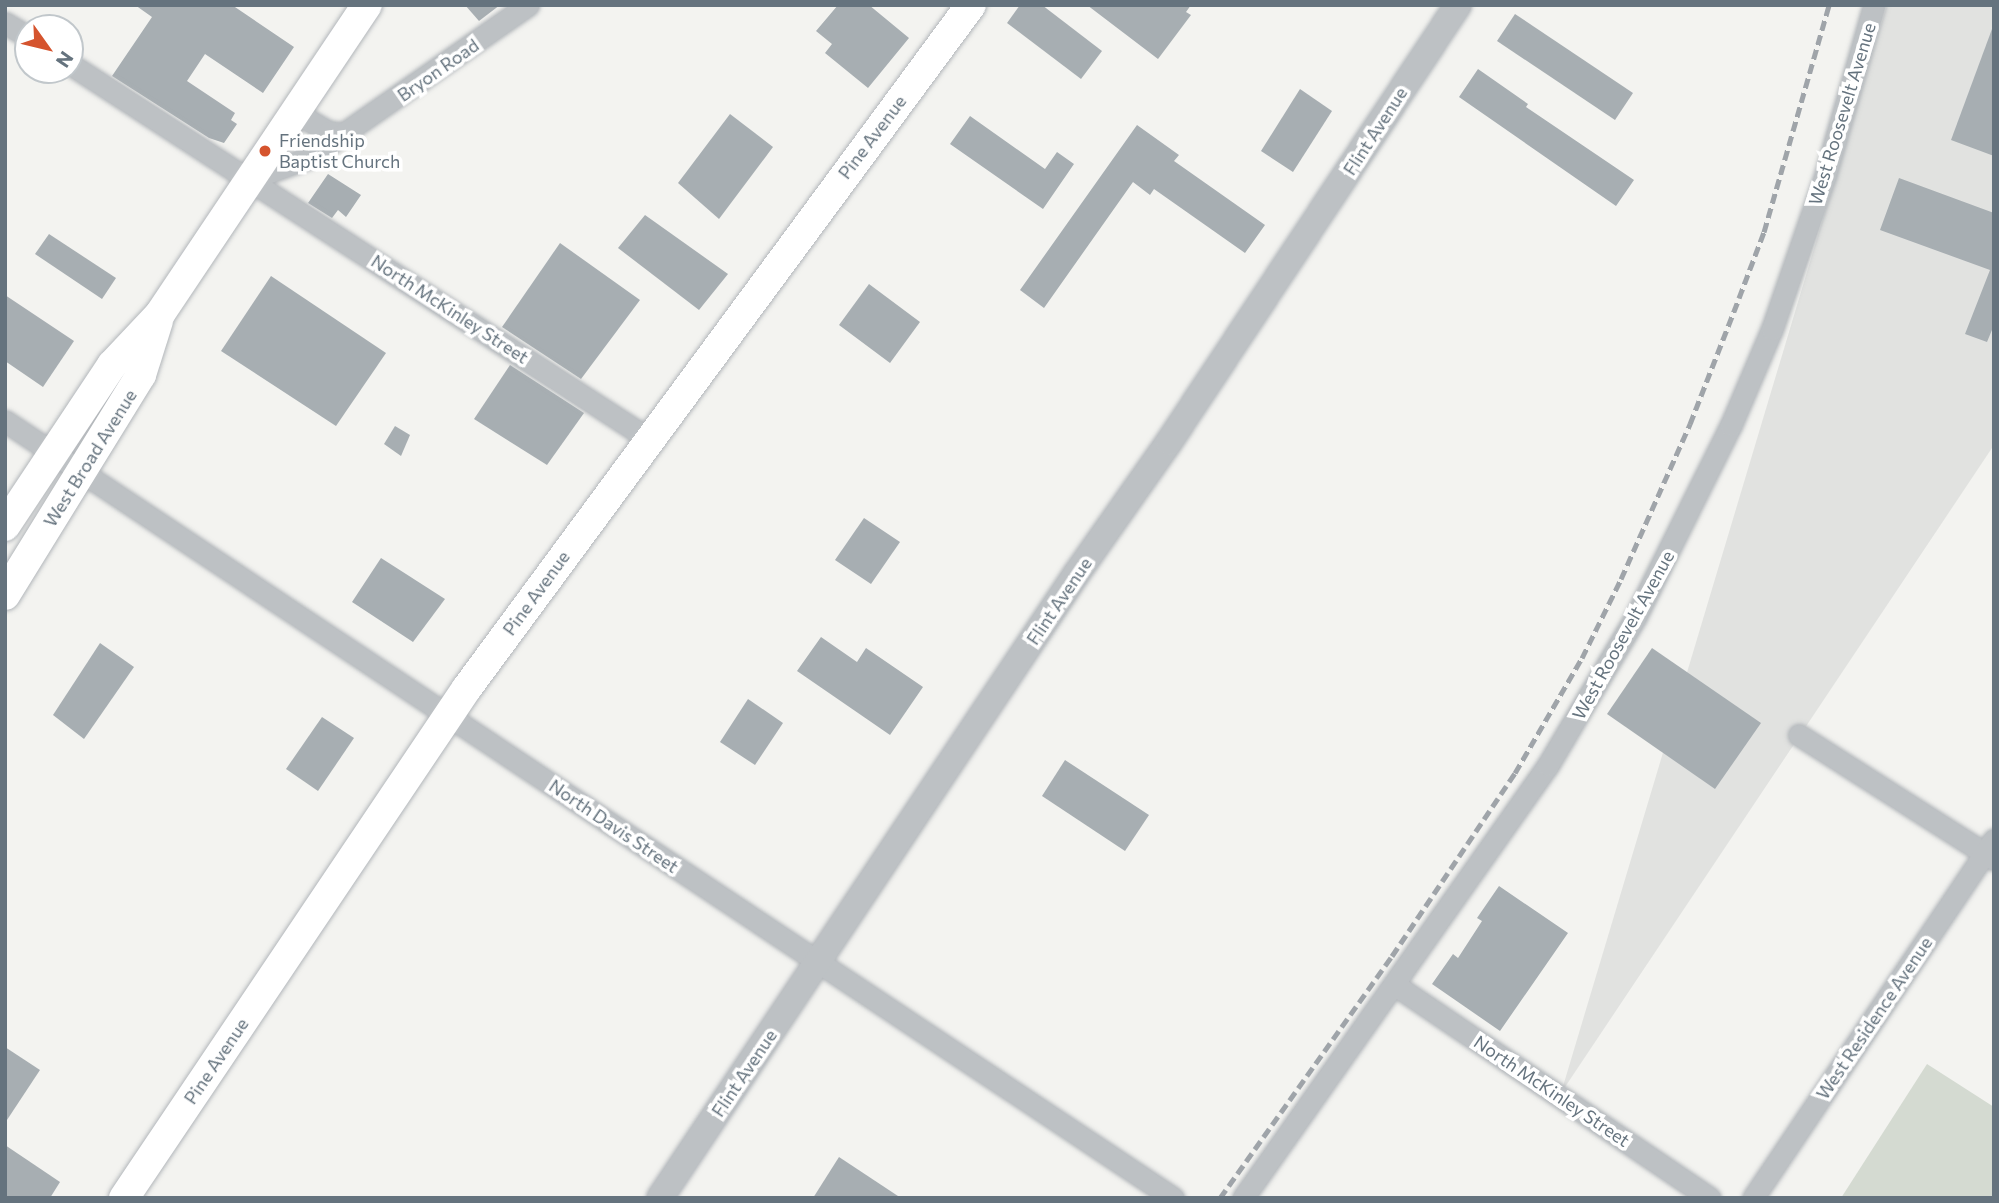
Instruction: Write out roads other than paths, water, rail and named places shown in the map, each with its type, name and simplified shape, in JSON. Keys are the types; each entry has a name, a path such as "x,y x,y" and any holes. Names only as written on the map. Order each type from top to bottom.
{"main road":[{"name":"West Broad Avenue","path":"5,526 112,365 160,314 367,5"},
{"name":"Pine Avenue","path":"124,1198 448,715 971,5"},
{"name":"West Broad Avenue","path":"5,595 141,375 160,314"}],"street":[{"name":"Bryon Road","path":"251,179 310,157 347,134 528,5"},
{"name":"Flint Avenue","path":"660,1198 1077,573 1169,442 1458,5"},
{"name":"West Roosevelt Avenue","path":"1243,1198 1549,765 1630,627 1681,530 1772,329 1825,176 1874,5"},
{"name":"North McKinley Street","path":"84,73 649,439"},
{"path":"296,113 328,132 347,134"},
{"name":"North Davis Street","path":"5,421 1173,1198"},
{"path":"1799,735 1991,850"},
{"name":"West Residence Avenue","path":"1753,1198 1991,850"},
{"name":"North McKinley Street","path":"1395,985 1710,1198"}],"railway":[{"path":"1220,1198 1392,956 1515,773 1582,658 1621,579 1690,424 1764,232 1829,5"}],"place":[{"name":"Friendship Baptist Church","path":"265,151"}]}
